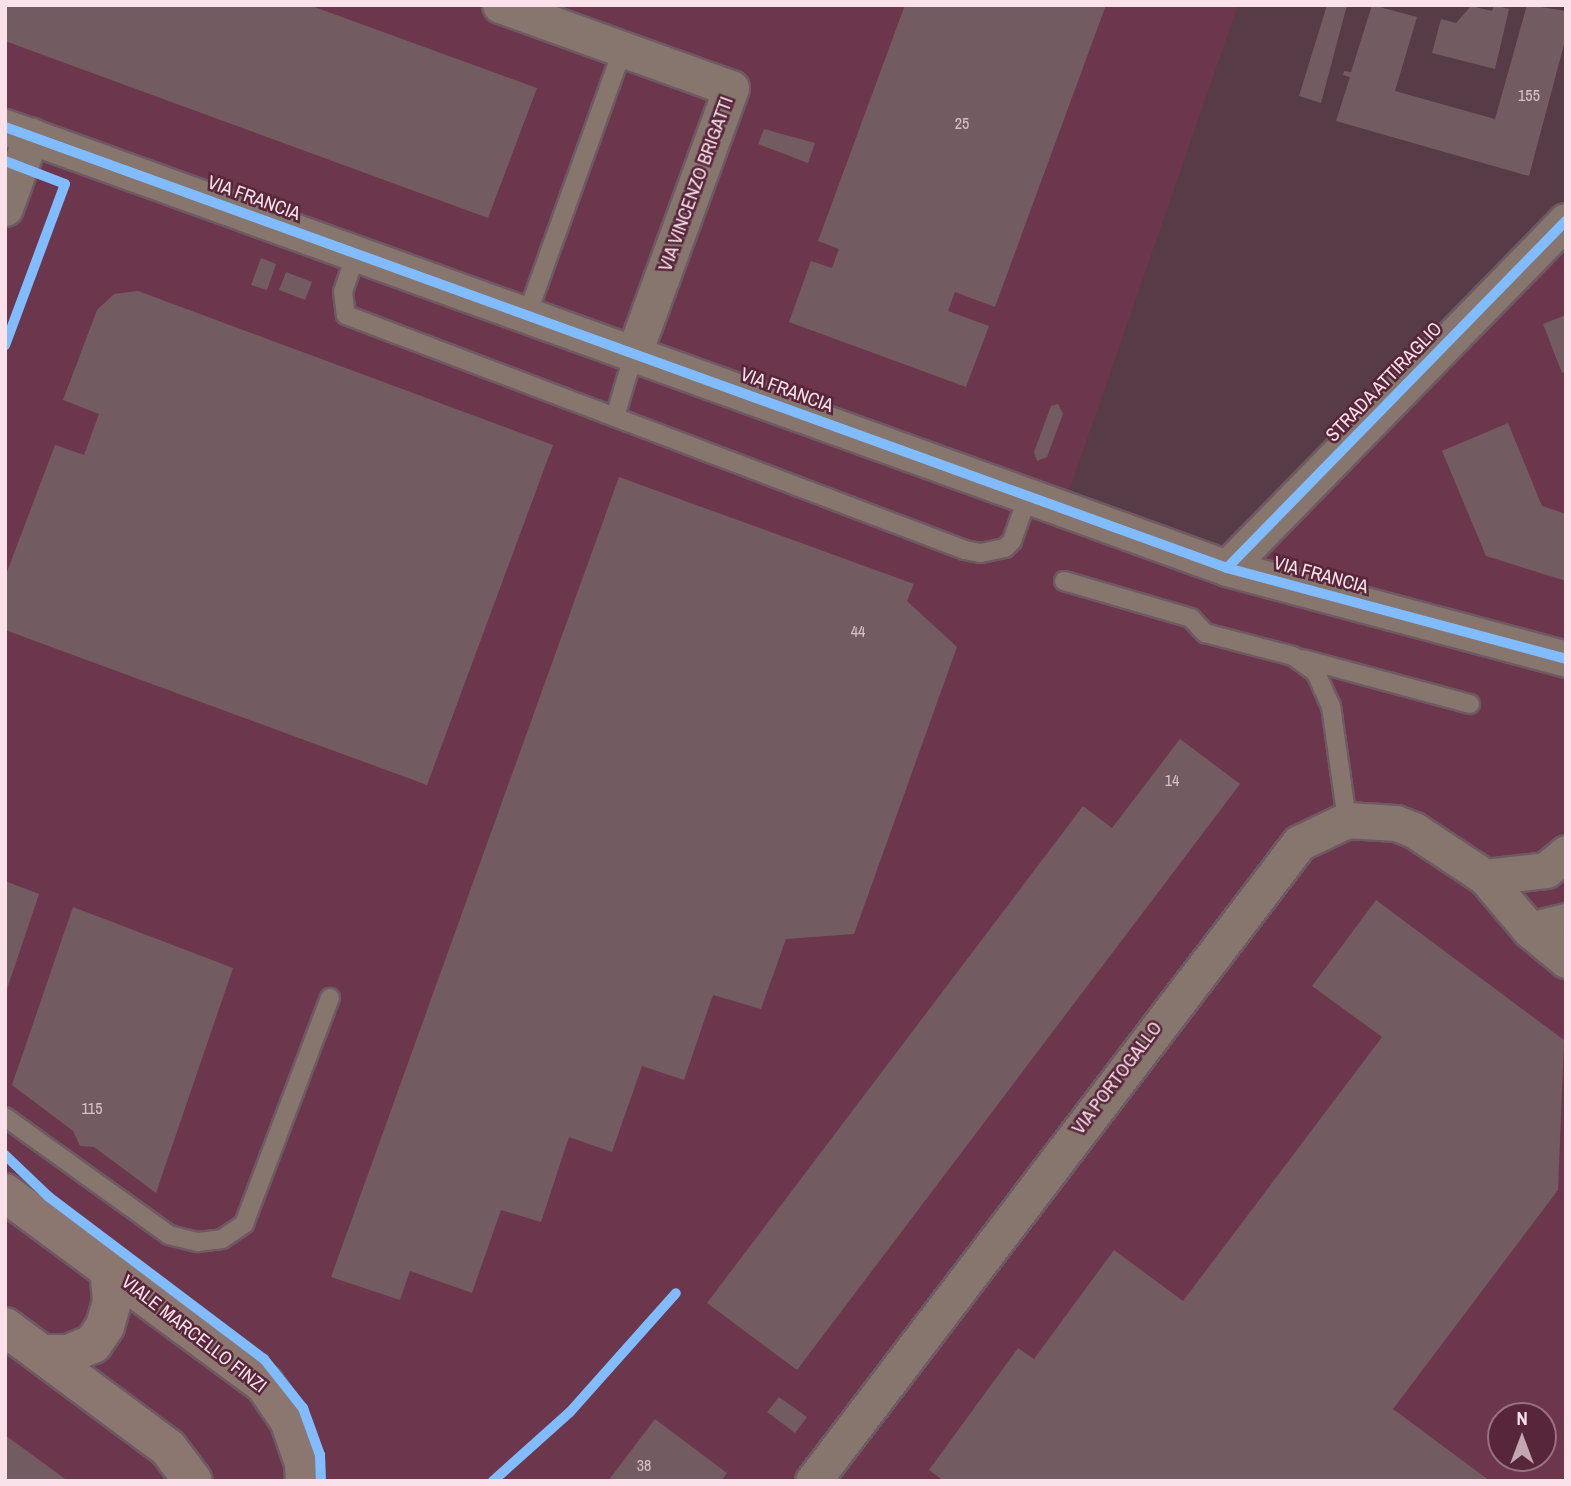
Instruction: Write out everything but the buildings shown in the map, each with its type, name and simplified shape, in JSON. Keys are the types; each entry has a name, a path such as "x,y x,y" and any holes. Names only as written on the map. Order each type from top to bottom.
{"street":[{"name":"VIA VINCENZO BRIGATTI","path":"500,5 731,88 634,353"},
{"name":"VIA FRANCIA","path":"18,131 1227,568 1566,659"},
{"path":"5,208 18,131"},
{"name":"STRADA ATTIRAGLIO","path":"1227,568 1566,222"},
{"name":"VIA PORTOGALLO","path":"813,1481 1285,856 1316,831 1347,820 1396,823 1414,830 1485,877 1530,930 1566,960"},
{"path":"1485,877 1559,868"},
{"path":"1530,930 1566,921"},
{"name":"VIALE MARCELLO FINZI","path":"5,1193 265,1385 289,1420 304,1463 305,1481"},
{"name":"VIALE MARCELLO FINZI","path":"42,1354 68,1354 93,1344 105,1326 112,1301 109,1268"},
{"path":"5,1328 168,1448 193,1481"}],"lane":[{"path":"527,315 623,49"},
{"path":"356,253 344,292 346,315 974,552 994,552 1012,541 1028,496"},
{"path":"615,417 634,353"},
{"path":"1064,581 1191,618 1194,625 1218,637 1470,704"},
{"path":"1293,656 1316,673 1326,691 1347,820"},
{"path":"5,1117 169,1235 198,1242 222,1239 244,1224 330,998"}],"shaded area":[{"path":"5,5 1238,5 1069,491 1221,549 1566,204 1566,1481 5,1481"}],"cycle path":[{"path":"5,127 1227,568 1566,659"},
{"path":"5,161 65,184 5,345"},
{"path":"1227,568 1566,221"},
{"path":"5,1155 49,1197 264,1359 303,1408 320,1455 321,1481"},
{"path":"493,1481 570,1412 676,1293"}]}
